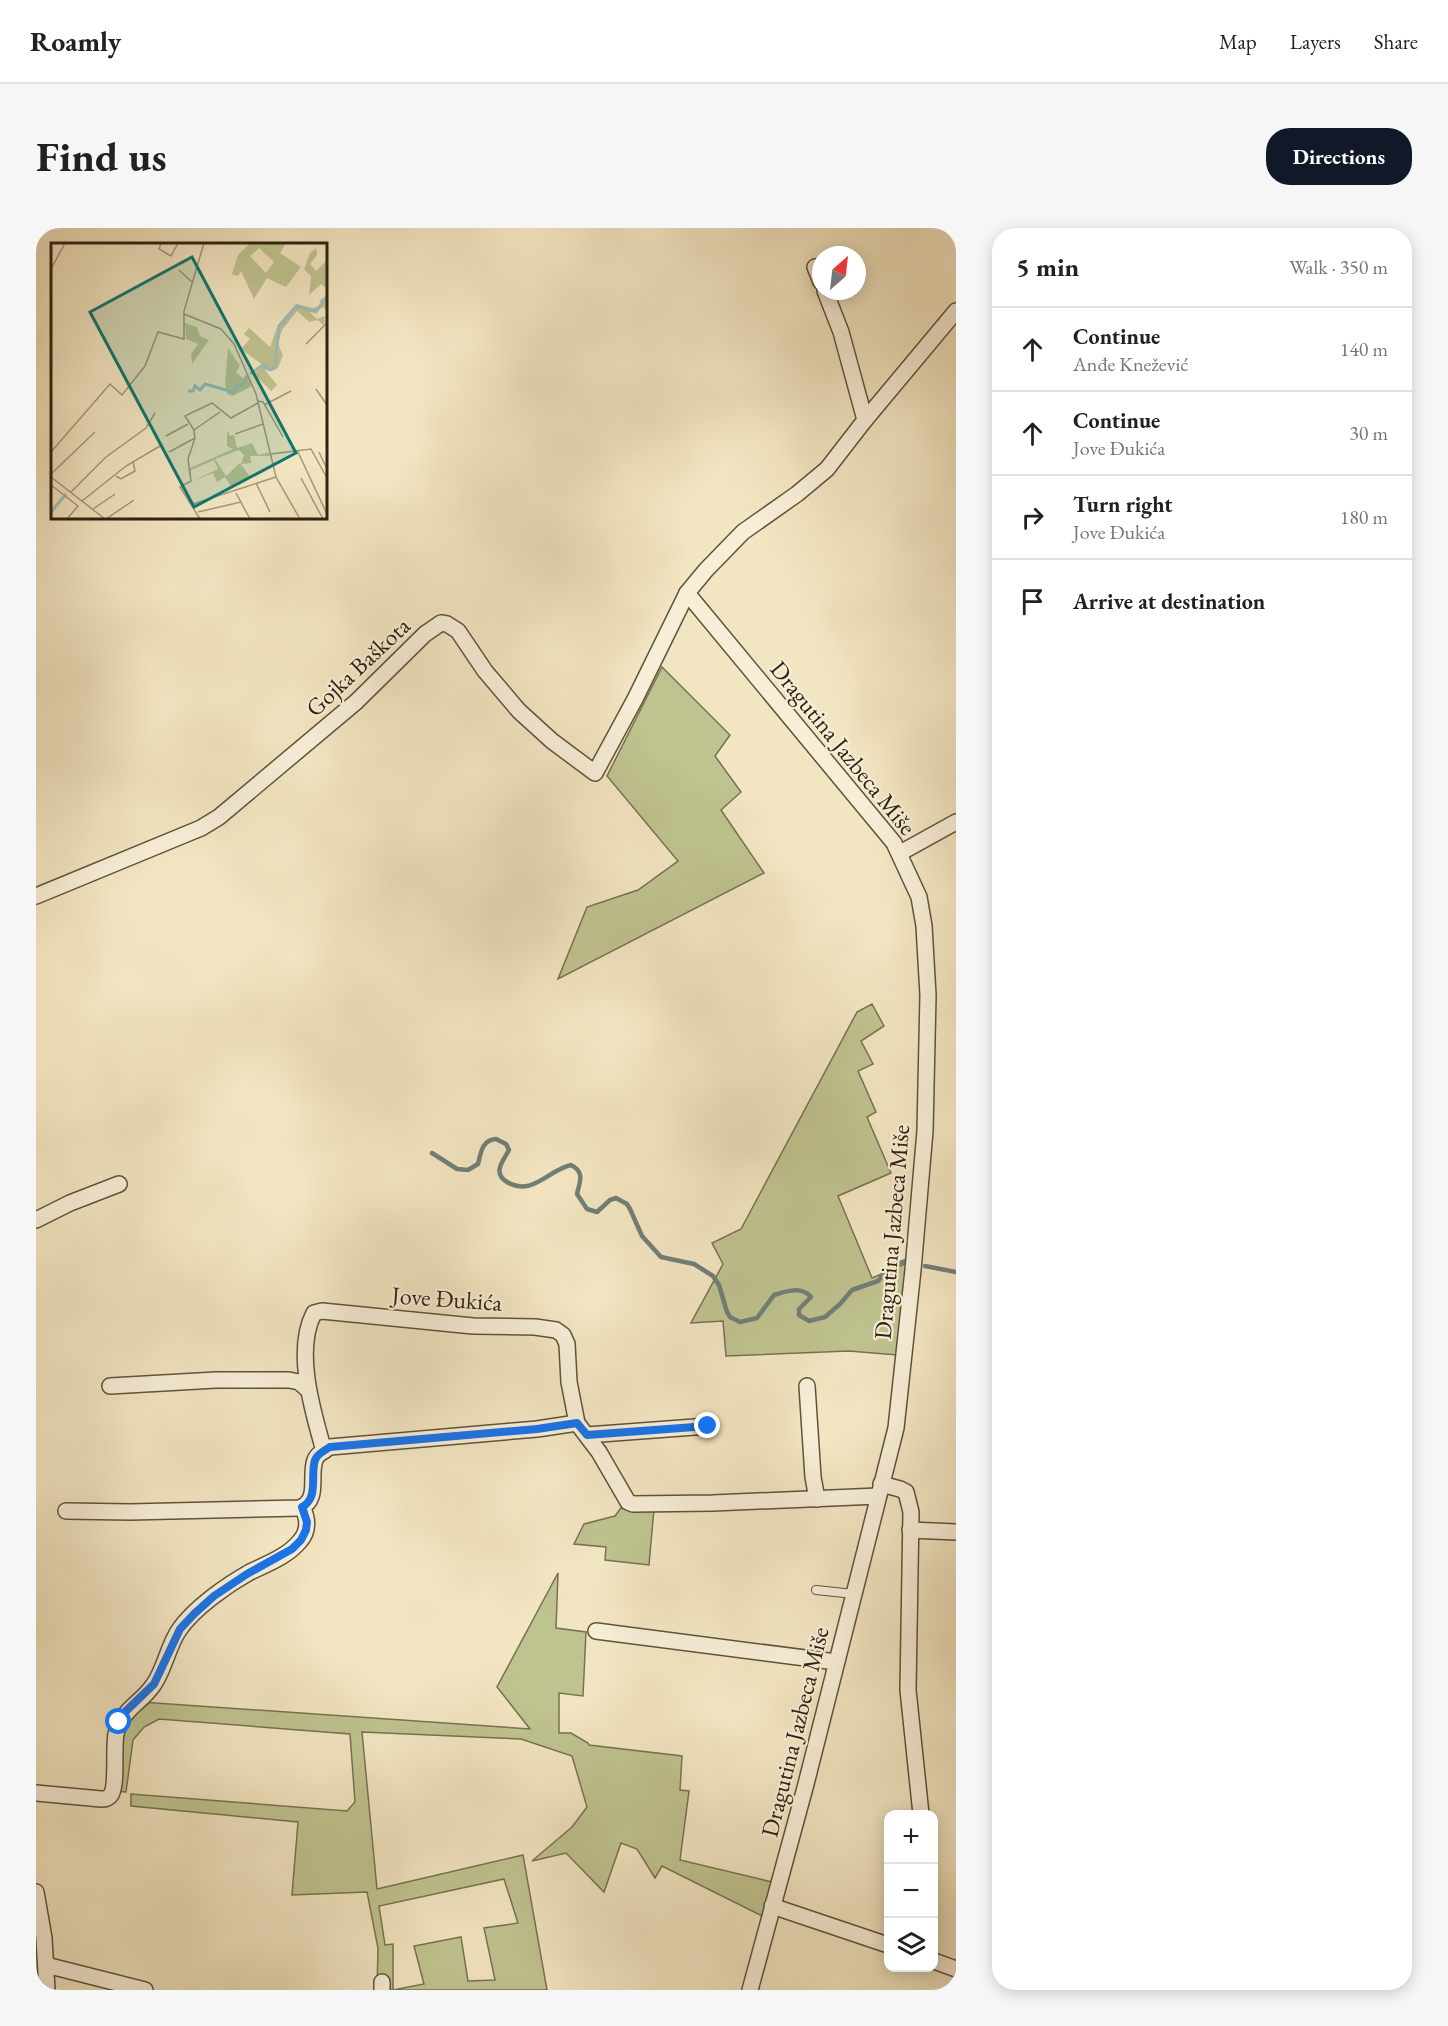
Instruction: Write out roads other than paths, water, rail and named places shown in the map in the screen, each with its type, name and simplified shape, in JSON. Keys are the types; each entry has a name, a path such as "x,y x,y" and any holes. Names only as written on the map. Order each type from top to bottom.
{"street":[{"path":"829,300 841,332 865,420"},
{"path":"687,593 705,570 743,532 797,494 827,469 956,311"},
{"name":"Dragutina Jazbeca Miše","path":"687,593 900,853 919,897 924,926 928,995 925,1131 896,1428 806,1784 750,1990"},
{"name":"Gojka Baškota","path":"36,896 201,828 219,817 356,702 425,634 441,623 458,631 485,671 519,711 559,747 595,773 635,699 687,593"},
{"path":"900,853 956,822"},
{"path":"36,1220 70,1203 118,1184"},
{"name":"Jove Đukića","path":"324,1451 307,1389 306,1349 311,1318 314,1313 322,1311 473,1326 549,1328 562,1335 567,1344 569,1382 577,1423 587,1435 628,1502 817,1499 879,1490"},
{"path":"110,1386 196,1380 289,1380 299,1382 307,1389"},
{"path":"807,1386 813,1478 817,1499"},
{"path":"66,1511 130,1512 302,1507 309,1501 312,1494 315,1460 330,1447 537,1429 577,1423"},
{"path":"587,1435 708,1426"},
{"path":"879,1490 900,1489 908,1495 910,1512 908,1690 920,1810"},
{"path":"36,1793 101,1799 111,1795 114,1787 119,1722 126,1711 154,1684 180,1629 214,1596 247,1574 292,1549 301,1540 307,1522 302,1507"},
{"path":"910,1530 956,1532"},
{"path":"596,1631 837,1662"},
{"path":"36,1892 44,1938 47,1990"},
{"path":"772,1906 884,1945"},
{"path":"938,1963 956,1970"},
{"path":"46,1965 145,1990"}],"lane":[{"path":"816,1590 854,1594"}],"waterway":[{"path":"432,1153 457,1169 468,1170 478,1164 485,1144 496,1139 506,1144 509,1150 500,1167 500,1175 507,1182 516,1186 532,1185 571,1165 580,1174 577,1194 587,1209 597,1212 610,1200 616,1198 627,1204 642,1236 661,1257 694,1264 713,1276 719,1285 727,1312 730,1317 740,1322 757,1318 774,1295 794,1290 803,1291 811,1297 799,1309 799,1315 809,1321 825,1317 852,1290 878,1281 889,1267 905,1261"},
{"path":"925,1266 956,1272"}]}
